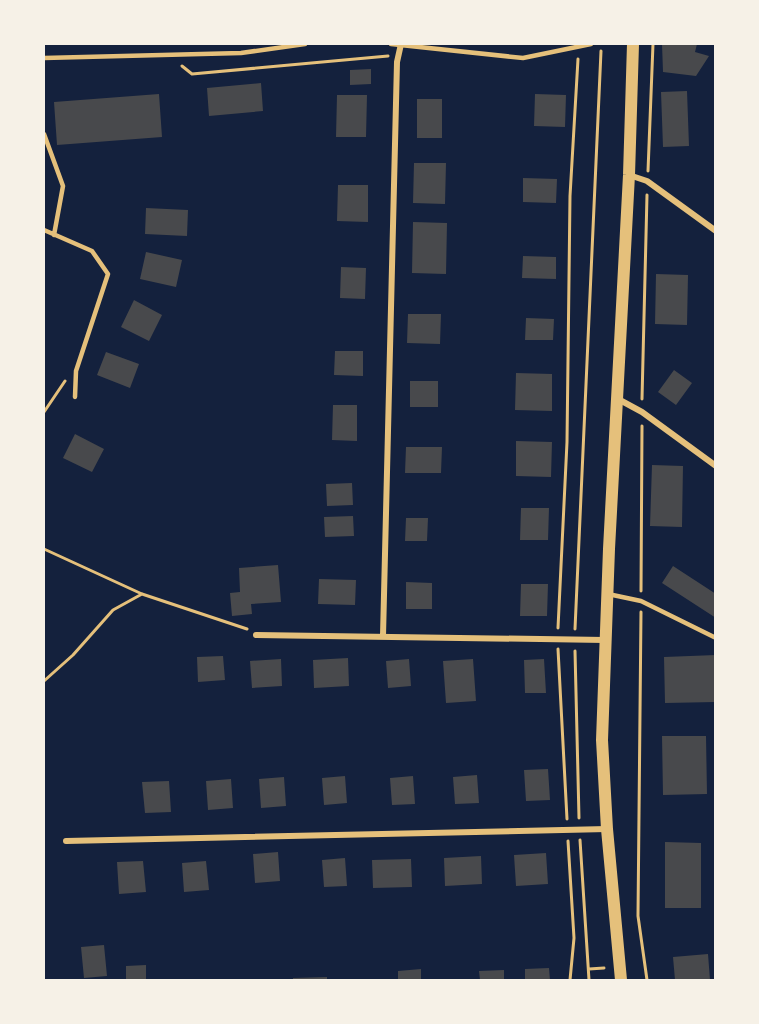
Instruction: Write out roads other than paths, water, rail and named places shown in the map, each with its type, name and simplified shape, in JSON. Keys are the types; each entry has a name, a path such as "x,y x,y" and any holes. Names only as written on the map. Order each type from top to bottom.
{"main road":[{"path":"621,981 607,829 602,740 607,593 629,175 633,44"}],"street":[{"path":"383,636 401,44"},
{"path":"629,175 647,181 716,231"},
{"path":"618,399 642,412 716,466"},
{"path":"256,635 605,640"},
{"path":"66,841 607,829"}],"lane":[{"path":"44,58 241,54 305,44"},
{"path":"391,44 523,58 591,44"},
{"path":"44,134 63,186 54,235"},
{"path":"44,230 92,251 108,274 76,371 75,397"},
{"path":"607,593 641,601 716,638"}]}
